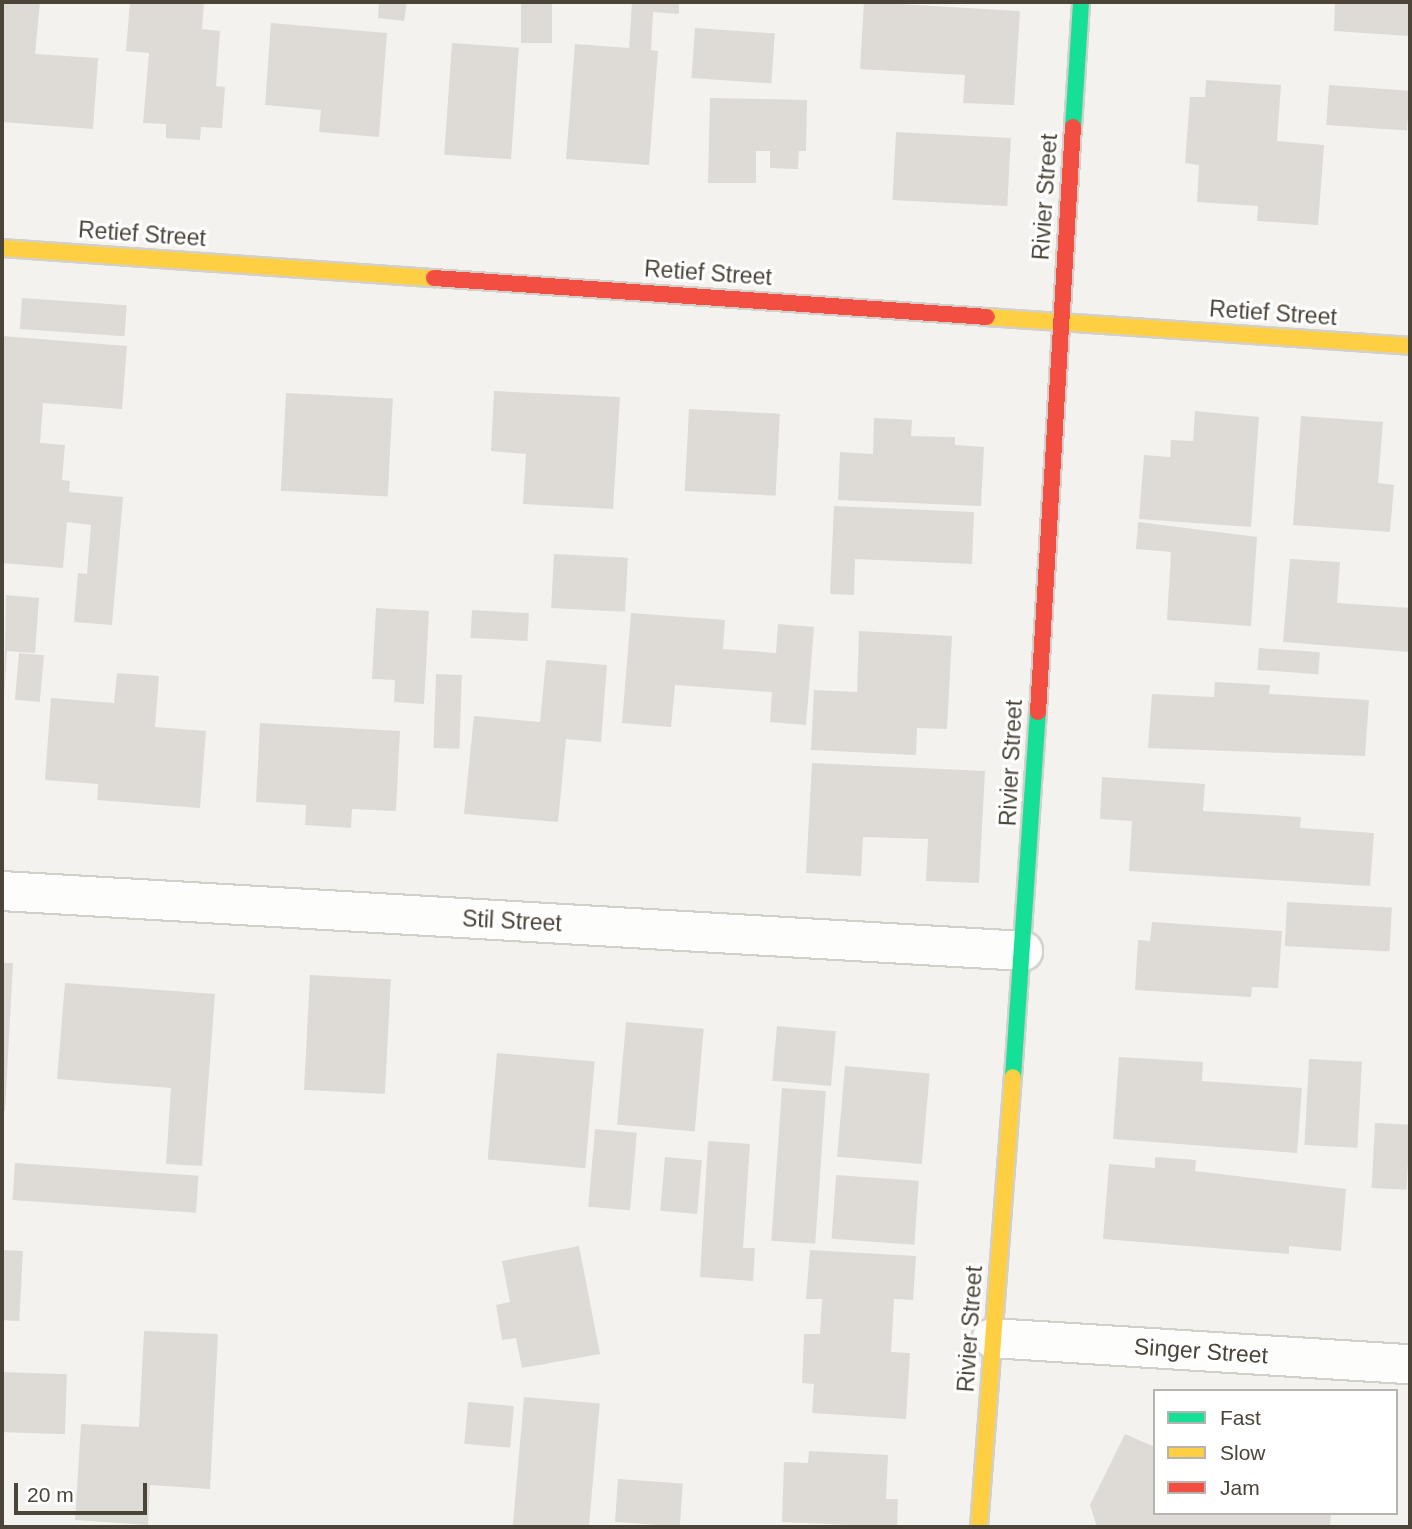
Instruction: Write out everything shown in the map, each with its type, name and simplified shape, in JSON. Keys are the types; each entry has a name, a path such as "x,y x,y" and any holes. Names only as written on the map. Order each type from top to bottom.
{"street":[{"name":"Rivier Street","path":"979,1527 1023,951 1081,2"},
{"name":"Retief Street","path":"2,248 1410,346"},
{"name":"Stil Street","path":"2,891 1023,951"},
{"name":"Singer Street","path":"992,1338 1410,1364"}],"building":[{"path":"2,2 40,2 35,54 98,58 93,129 2,122"},
{"path":"130,2 204,2 202,29 220,31 216,86 225,87 222,128 201,127 200,140 166,138 166,124 143,123 149,53 126,51"},
{"path":"379,2 407,2 404,21 378,18"},
{"path":"521,2 552,2 552,43 521,43"},
{"path":"632,2 679,2 679,14 653,12 651,50 658,51 649,165 566,159 575,44 629,48"},
{"path":"864,2 1020,11 1014,105 963,103 965,75 860,69"},
{"path":"1335,2 1410,2 1410,36 1334,31"},
{"path":"271,23 387,33 379,137 319,132 321,110 265,105"},
{"path":"695,28 775,34 771,83 692,78"},
{"path":"452,43 519,48 511,159 444,155"},
{"path":"1206,80 1281,85 1277,141 1324,145 1318,225 1257,221 1258,206 1197,202 1199,165 1185,163 1190,97 1205,97"},
{"path":"1329,85 1410,91 1407,131 1326,125"},
{"path":"710,98 807,100 806,151 799,151 798,169 770,168 770,151 756,151 756,183 708,183"},
{"path":"896,132 1011,138 1007,206 892,200"},
{"path":"22,298 127,305 125,336 20,329"},
{"path":"2,336 127,346 122,409 43,403 40,443 65,445 62,480 70,481 69,492 123,497 112,625 74,622 78,573 87,574 91,525 67,522 63,568 2,563"},
{"path":"494,391 620,397 613,509 523,504 526,454 491,451"},
{"path":"286,393 393,399 388,496 281,491"},
{"path":"689,409 780,414 776,496 685,491"},
{"path":"1195,411 1259,417 1251,527 1139,519 1144,455 1170,457 1171,440 1193,441"},
{"path":"1301,416 1383,422 1378,483 1394,485 1390,532 1293,525"},
{"path":"874,418 912,420 911,436 955,437 955,445 984,447 981,506 838,500 840,452 873,454"},
{"path":"834,506 974,512 972,564 855,559 854,595 830,594"},
{"path":"1138,522 1257,537 1251,626 1167,620 1171,552 1136,549"},
{"path":"554,554 628,558 625,612 551,608"},
{"path":"1290,559 1340,562 1337,603 1410,608 1410,652 1283,642"},
{"path":"6,595 39,598 35,653 7,651 4,697"},
{"path":"376,608 429,611 424,704 394,702 395,680 372,679"},
{"path":"472,610 529,613 527,641 471,638"},
{"path":"631,613 725,620 723,649 776,653 778,624 814,627 806,725 770,722 772,692 675,685 671,727 622,723"},
{"path":"859,631 952,636 947,729 917,728 916,755 811,750 814,690 857,692"},
{"path":"1259,648 1320,652 1318,674 1257,670"},
{"path":"19,653 44,655 40,702 15,700"},
{"path":"546,660 607,665 601,742 566,739 558,822 464,814 474,716 540,722"},
{"path":"117,673 159,676 155,727 206,731 200,808 97,800 98,784 45,780 51,698 114,703"},
{"path":"436,674 462,675 459,749 433,748"},
{"path":"1215,682 1270,685 1269,694 1369,700 1365,756 1148,748 1152,694 1214,697"},
{"path":"260,723 400,731 396,811 352,809 351,828 305,825 306,805 256,802"},
{"path":"812,763 985,771 979,883 926,881 928,839 863,837 861,876 806,873"},
{"path":"1102,777 1205,784 1203,811 1301,817 1300,828 1374,833 1370,886 1129,871 1132,821 1100,819"},
{"path":"1287,902 1392,907 1390,951 1285,946"},
{"path":"1152,922 1282,931 1278,988 1252,987 1251,997 1135,990 1138,940 1150,941"},
{"path":"2,963 13,963 5,1111 2,1111"},
{"path":"310,975 391,979 385,1094 304,1090"},
{"path":"65,983 215,994 202,1166 166,1164 171,1088 57,1079"},
{"path":"626,1022 704,1029 695,1131 617,1125"},
{"path":"777,1026 836,1031 831,1086 772,1081"},
{"path":"497,1053 595,1062 585,1168 488,1160"},
{"path":"1119,1057 1203,1062 1202,1081 1302,1088 1297,1153 1113,1139"},
{"path":"1309,1059 1362,1062 1357,1148 1304,1145"},
{"path":"845,1066 930,1073 922,1164 837,1157"},
{"path":"782,1088 826,1091 815,1244 771,1241"},
{"path":"1375,1123 1410,1125 1407,1190 1372,1188"},
{"path":"595,1129 637,1133 630,1210 588,1207"},
{"path":"708,1141 750,1144 743,1248 755,1248 753,1281 700,1277"},
{"path":"665,1157 702,1160 697,1214 660,1211"},
{"path":"1155,1157 1196,1160 1195,1171 1346,1189 1341,1251 1289,1246 1289,1254 1103,1239 1109,1164 1155,1168"},
{"path":"15,1163 199,1176 196,1213 12,1200"},
{"path":"836,1175 919,1181 914,1245 832,1239"},
{"path":"579,1246 600,1354 522,1368 516,1338 502,1340 496,1305 510,1302 502,1261"},
{"path":"2,1250 23,1251 19,1321 2,1320"},
{"path":"810,1250 916,1256 913,1300 894,1299 891,1352 910,1353 906,1419 812,1413 814,1384 802,1383 804,1334 820,1334 822,1299 806,1299"},
{"path":"144,1331 218,1334 210,1489 150,1485 148,1525 75,1520 81,1424 139,1427"},
{"path":"2,1372 67,1374 65,1434 2,1432"},
{"path":"524,1397 600,1404 589,1527 513,1527"},
{"path":"468,1402 514,1406 510,1448 464,1444"},
{"path":"1125,1434 1153,1446 1153,1515 1331,1515 1330,1527 1097,1527 1090,1505"},
{"path":"809,1451 888,1455 886,1499 898,1499 897,1527 782,1522 784,1462 808,1463"},
{"path":"618,1479 683,1484 680,1526 615,1522"}],"traffic: fast":[{"path":"1073,127 1081,2"},
{"path":"1013,1077 1038,712"}],"traffic: slow":[{"path":"2,248 434,278"},
{"path":"987,317 1410,346"},
{"path":"979,1527 1013,1077"}],"traffic: jam":[{"path":"1038,712 1073,127"},
{"path":"434,278 987,317"}]}
